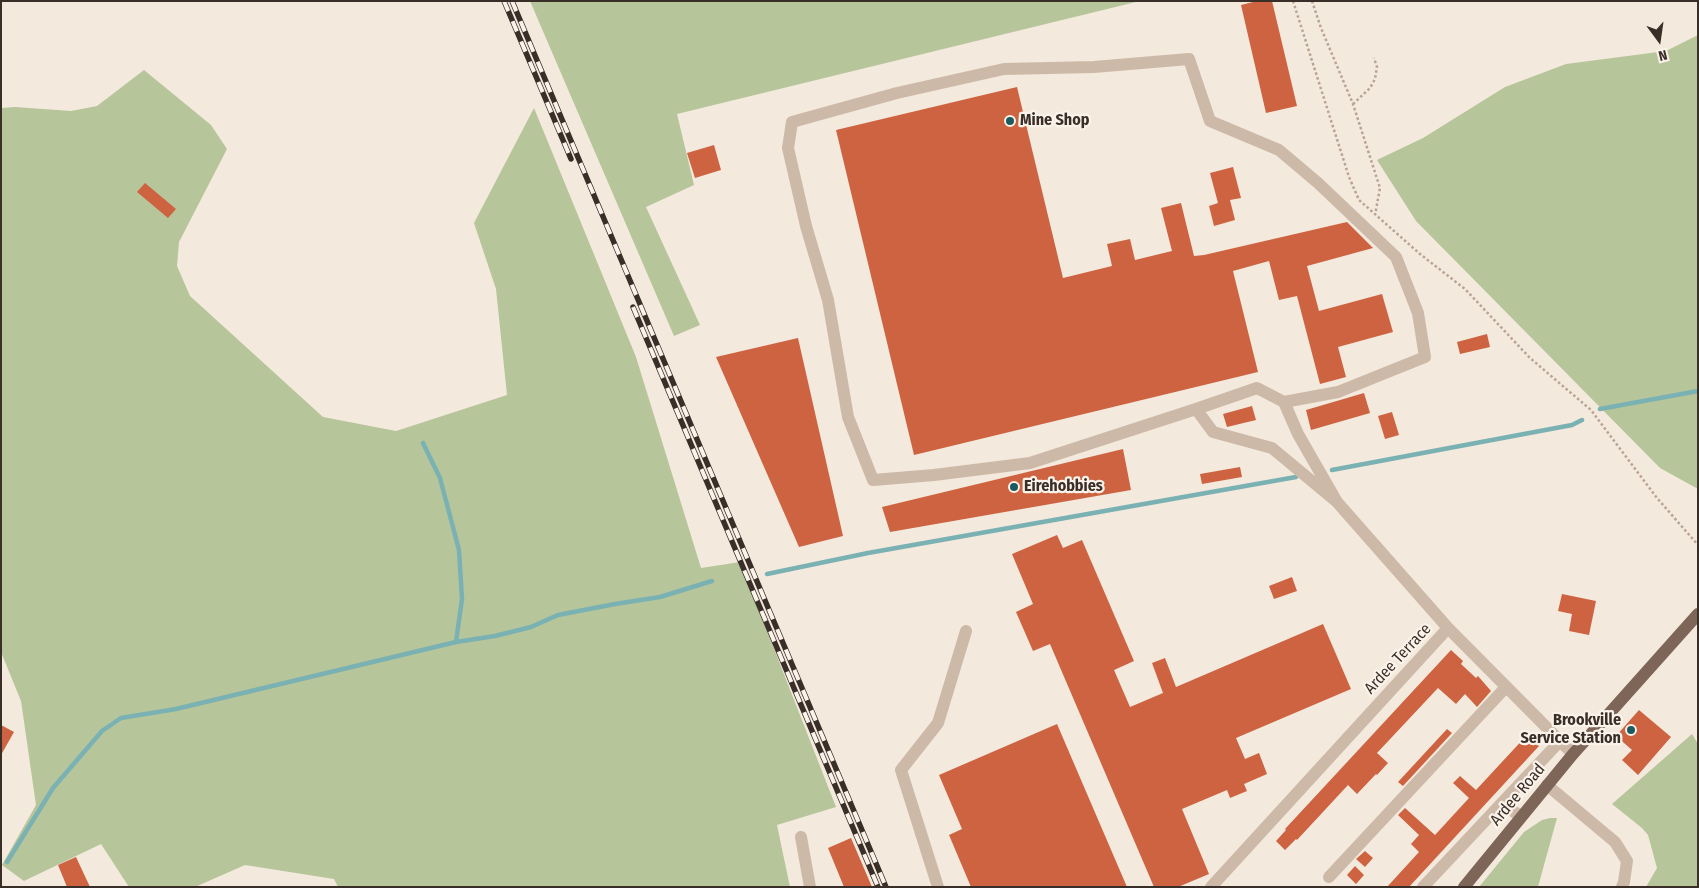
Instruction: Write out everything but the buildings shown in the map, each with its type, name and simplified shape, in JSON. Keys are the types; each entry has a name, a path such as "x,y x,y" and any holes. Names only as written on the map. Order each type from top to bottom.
{"main road":[{"name":"Ardee Road","path":"1464,887 1573,754 1698,614"}],"street":[{"path":"1188,59 1210,121 1279,150 1318,184 1396,257 1418,313 1426,358 1338,392 1284,402 1257,388 1030,463 934,475 873,480 848,418 828,300 806,226 788,148 792,122 897,93 1004,69 1094,67 1188,59"},
{"path":"1284,402 1298,434 1337,502"},
{"path":"1196,409 1213,432 1272,448 1337,502 1448,628"},
{"name":"Ardee Terrace","path":"1211,887 1448,628 1573,754"},
{"path":"938,887 901,770 938,723 966,631"},
{"path":"1329,877 1506,687"},
{"path":"1423,887 1560,742"},
{"path":"1547,785 1615,842 1626,861 1622,887"},
{"path":"1501,804 1522,816"},
{"path":"801,837 810,887"}],"path":[{"path":"1292,1 1349,177 1359,200 1420,254 1465,289 1530,358 1591,410 1657,498 1698,545"},
{"path":"1312,1 1321,28 1353,104 1380,188 1375,215"},
{"path":"1353,104 1370,88 1375,79 1376,67 1374,58"}],"green space":[{"path":"530,1 1140,1 677,114 694,185 646,207 700,325 674,336"},
{"path":"1698,35 1698,489 1660,468 1416,221 1377,160 1423,138 1505,87 1566,64 1666,51"},
{"path":"144,70 211,125 227,149 179,242 177,266 190,296 323,417 396,431 507,395 496,289 474,223 534,108 636,357 701,568 740,562 836,807 777,825 790,887 338,887 334,879 245,865 195,887 129,887 101,844 24,881 2,865 36,805 21,701 1,652 1,108 15,107 71,111 97,106"},
{"path":"1692,734 1698,744 1698,887 1646,887 1657,868 1648,835 1612,804"},
{"path":"1557,818 1538,887 1479,887 1524,832 1542,820"}],"waterway":[{"path":"1600,409 1698,391"},
{"path":"1332,470 1572,425 1582,420"},
{"path":"423,443 440,478 459,550 462,599 456,642"},
{"path":"767,574 868,553 1296,477"},
{"path":"7,862 53,788 102,731 121,718 176,709 456,642 495,636 531,627 558,615 660,597 712,581"}],"railway":[{"path":"504,1 571,159"},
{"path":"512,1 886,887"},
{"path":"633,307 878,887"}],"place":[{"name":"Mine Shop","path":"1010,121"},
{"name":"Eirehobbies","path":"1014,487"},
{"name":"Brookville Service Station","path":"1631,730"}]}
